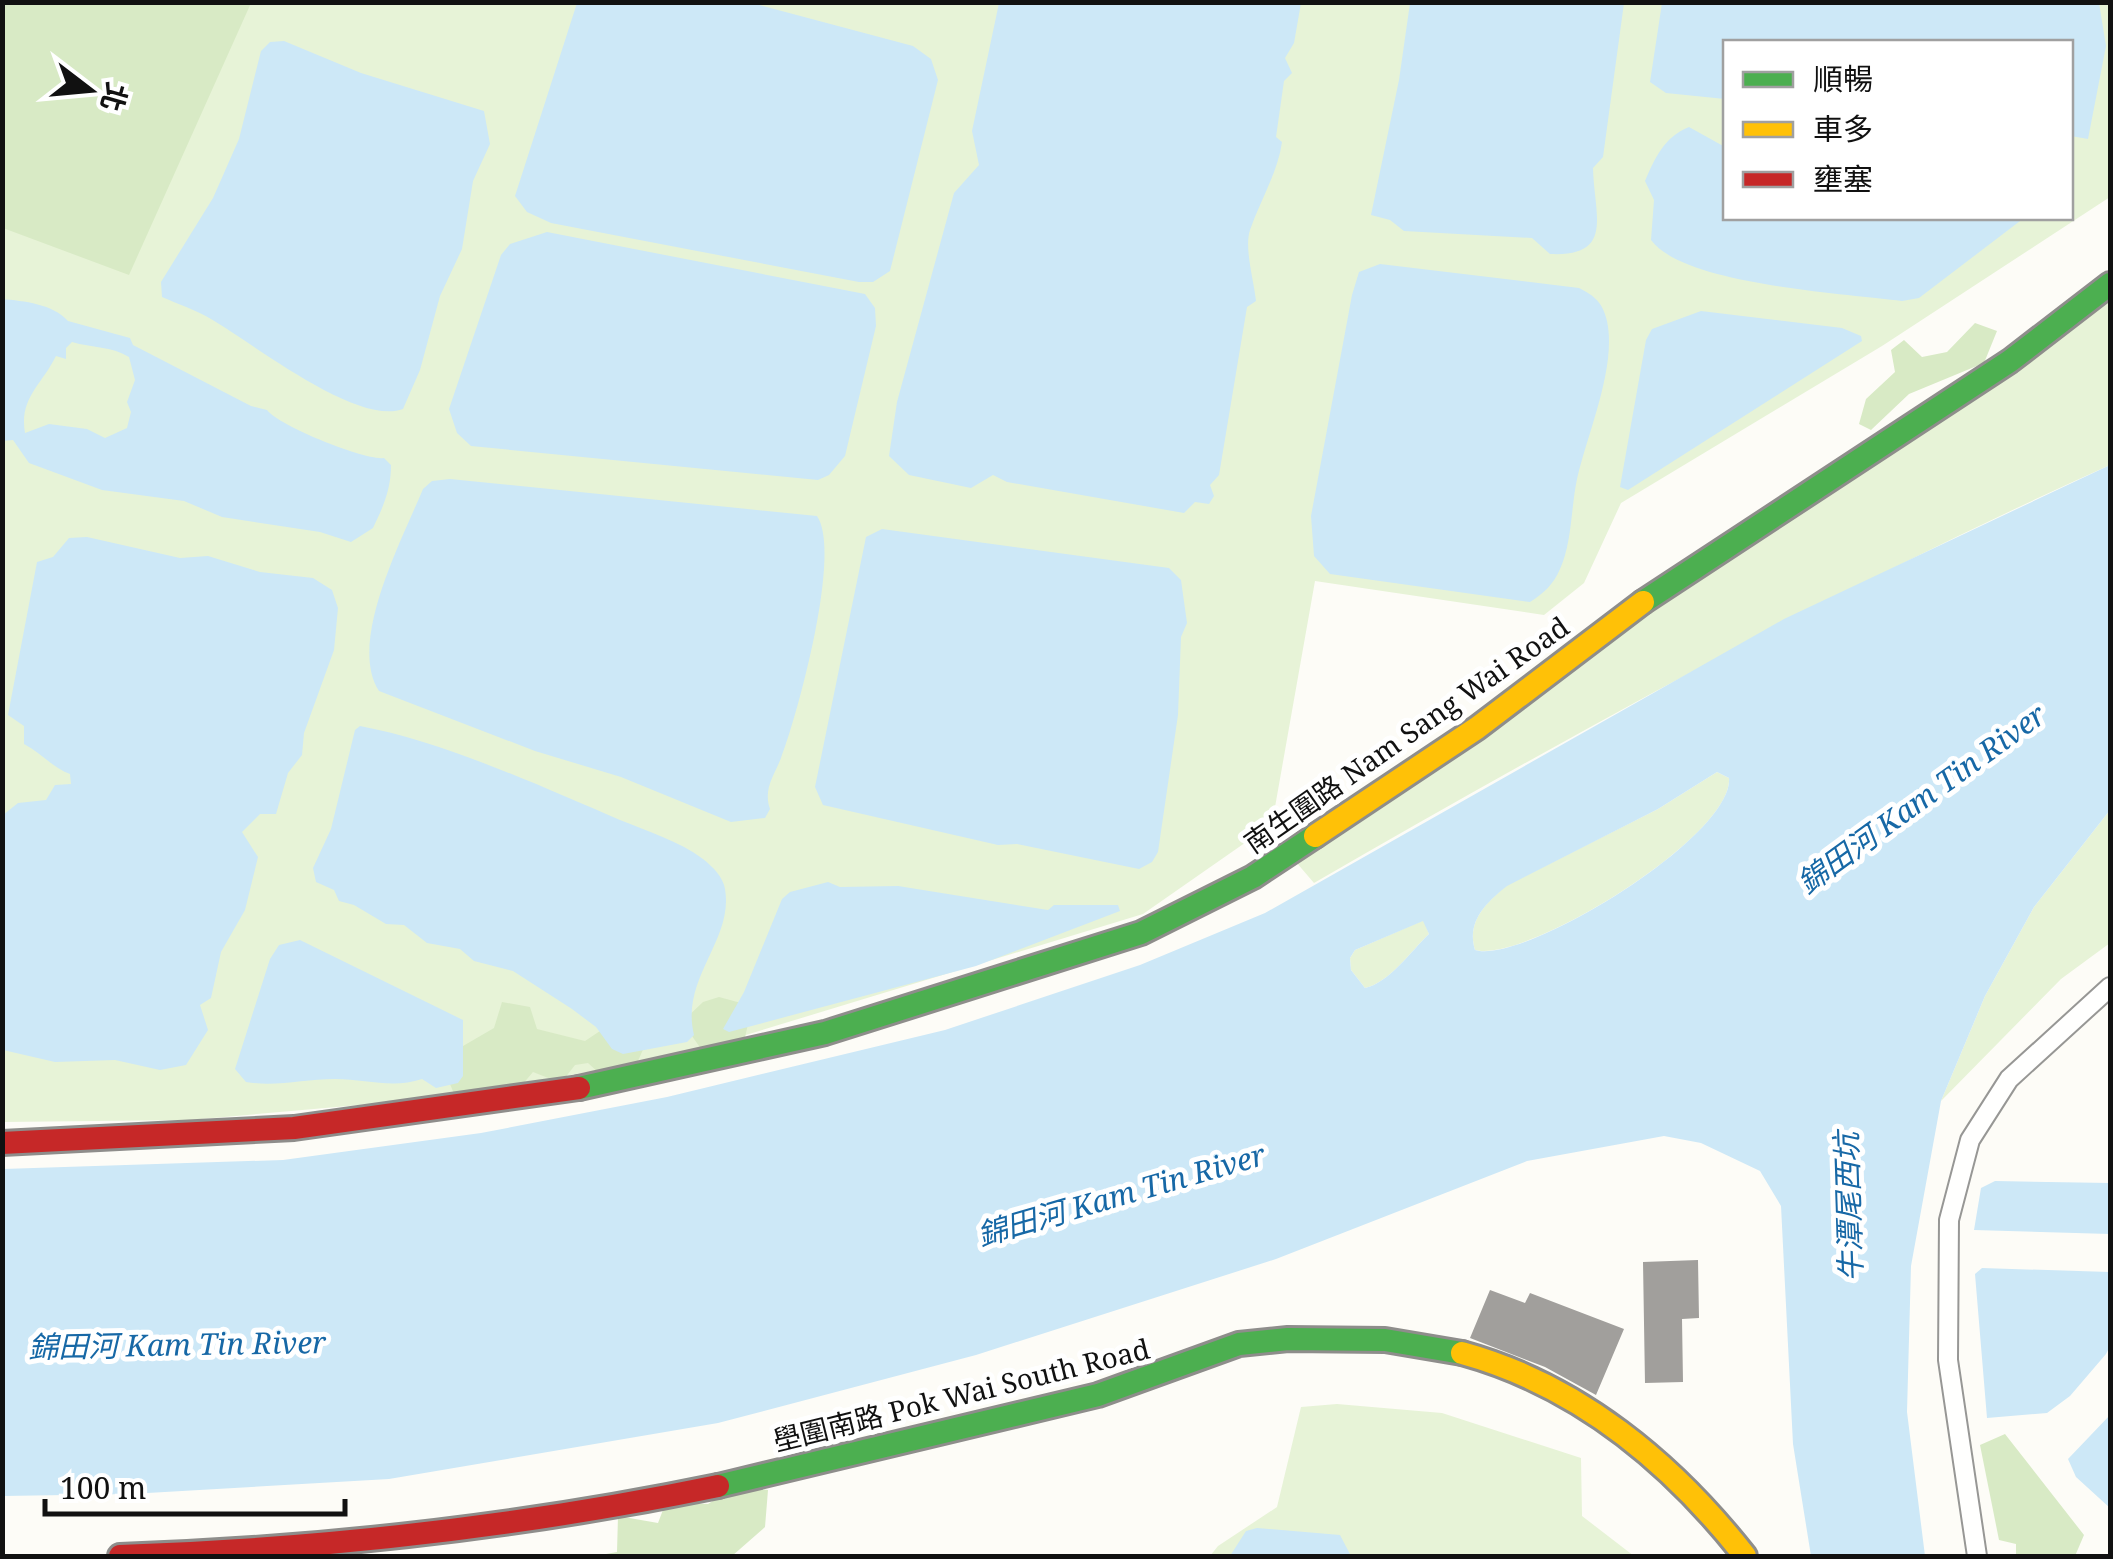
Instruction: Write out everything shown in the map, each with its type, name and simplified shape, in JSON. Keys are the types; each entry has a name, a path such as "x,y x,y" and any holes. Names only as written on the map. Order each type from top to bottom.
{"street":[{"name":"南生圍路 Nam Sang Wai Road","path":"2,1143 294,1128 562,1092 825,1032 1141,933 1253,877 1435,756 1644,602 2010,361 2110,284"},
{"path":"1977,1556 1948,1360 1949,1220 1970,1140 2009,1079 2110,988"},
{"name":"壆圍南路 Pok Wai South Road","path":"120,1556 384,1548 635,1502 836,1460 1122,1388 1250,1341 1306,1338 1389,1340 1462,1354 1582,1404 1656,1457 1725,1528 1746,1556"}],"green space":[{"path":"2,3 2110,3 2110,197 1882,346 1621,503 1584,583 1544,615 1315,581 1272,824 1143,914 680,1055 451,1097 190,1120 3,1122"},
{"path":"2,3 251,3 129,275 3,228"},
{"path":"2110,295 2110,465 1907,561 1707,664 1314,883 1296,862 1460,752 1651,613 1946,417"},
{"path":"1975,323 1997,331 1984,363 1909,394 1871,430 1859,424 1866,399 1895,372 1891,350 1904,340 1922,357 1947,352"},
{"path":"1717,772 1729,778 1722,803 1664,862 1579,917 1500,949 1475,950 1476,921 1507,885 1658,809"},
{"path":"2110,810 2110,943 2061,979 1941,1101 1985,996 2034,907"},
{"path":"1424,920 1429,934 1391,973 1365,988 1351,970 1350,958 1355,950"},
{"path":"719,997 752,1006 744,1042 704,1053 682,1022 703,1002"},
{"path":"502,1002 530,1007 537,1029 585,1041 612,1023 645,1045 634,1070 600,1074 588,1063 575,1065 561,1083 533,1072 516,1092 457,1101 445,1072 451,1053 494,1028"},
{"path":"1337,1404 1442,1413 1581,1458 1582,1516 1634,1556 1210,1556 1218,1546 1277,1507 1301,1407"},
{"path":"2005,1434 2084,1535 2075,1556 2016,1556 2016,1544 1999,1540 1980,1445"},
{"path":"736,1486 768,1490 765,1527 732,1556 595,1556 617,1552 618,1516 658,1523 666,1502 708,1504"}],"water":[{"path":"577,3 752,3 913,46 931,59 938,80 890,271 873,282 859,282 551,223 527,212 515,196"},
{"path":"999,3 1301,3 1294,43 1285,58 1292,73 1284,81 1276,137 1282,142 1280,153 1248,237 1256,301 1247,307 1219,475 1210,485 1214,496 1209,504 1195,502 1184,513 1007,482 993,475 971,488 909,475 889,456 897,402 954,193 979,165 972,131"},
{"path":"1410,3 1624,3 1603,157 1593,168 1596,230 1584,248 1550,254 1532,238 1404,231 1390,220 1371,215 1399,80"},
{"path":"1662,3 2099,3 2106,46 2088,139 2073,136 2073,40 1723,40 1723,99 1666,93 1650,82"},
{"path":"284,41 361,73 484,111 490,144 473,181 462,249 440,296 420,370 403,409 383,411 333,395 211,319 162,297 161,282 213,198 239,139 261,51 270,42"},
{"path":"1689,127 1723,146 1723,220 2021,220 1919,298 1902,301 1729,277 1669,255 1651,240 1654,200 1645,181 1657,156 1680,131"},
{"path":"547,232 865,294 875,308 876,326 845,456 829,475 818,480 471,446 457,433 449,409 501,255 510,244"},
{"path":"1380,264 1579,288 1594,297 1603,309 1609,339 1605,379 1577,479 1567,548 1554,580 1530,602 1330,574 1314,556 1311,516 1352,295 1359,272"},
{"path":"2,299 38,304 68,321 130,338 133,345 251,406 267,410 305,433 360,454 384,458 391,465 391,474 373,528 351,542 320,532 222,517 184,501 102,490 29,463 13,440 3,441","holes":["72,342 129,357 135,380 127,402 131,412 127,428 105,438 87,429 49,424 25,433 28,401 56,356 66,359 66,348"]},
{"path":"1701,311 1842,328 1861,336 1862,341 1628,490 1620,487 1646,340 1652,329"},
{"path":"2110,465 2110,810 2034,907 1985,996 1941,1101 1911,1266 1907,1412 1925,1556 1811,1556 1793,1444 1781,1206 1760,1171 1701,1143 1664,1136 1527,1161 1276,1259 976,1355 718,1423 389,1479 130,1494 3,1496 3,1169 283,1160 481,1133 667,1097 945,1030 1140,965 1265,913 1784,619","holes":["1717,772 1729,778 1722,803 1664,862 1622,891 1536,938 1500,949 1475,950 1476,921 1507,886 1658,809","1423,921 1429,934 1391,973 1365,988 1351,970 1350,958 1355,950"]},
{"path":"450,479 817,516 823,535 824,563 815,634 788,736 769,789 770,809 765,818 731,822 621,777 535,751 379,691 371,670 370,646 382,590 423,489 432,481"},
{"path":"882,529 1169,568 1181,580 1187,623 1181,637 1178,715 1158,852 1152,862 1139,869 1017,844 998,845 823,805 815,787 866,537"},
{"path":"87,537 180,558 208,556 260,572 313,578 332,590 338,608 334,650 304,733 302,755 288,773 276,814 260,814 242,832 258,857 245,910 221,952 211,998 200,1005 208,1030 186,1065 160,1070 115,1060 55,1062 3,1050 3,815 18,803 46,800 55,785 71,784 70,774 24,744 24,726 8,715 37,562 53,557 69,538"},
{"path":"360,726 492,766 673,842 710,865 724,885 726,908 694,995 694,1035 687,1042 623,1054 612,1049 596,1027 513,971 474,961 460,949 427,943 404,925 386,924 354,905 339,901 334,890 316,882 313,868 331,829 355,730"},
{"path":"828,882 840,887 898,886 1048,910 1054,905 1118,905 1120,911 976,966 729,1032 723,1029 744,992 782,899 790,892"},
{"path":"300,940 463,1020 463,1076 458,1083 436,1088 422,1079 401,1083 335,1079 246,1082 235,1069 270,959 279,945"},
{"path":"1995,1181 2110,1183 2110,1234 1974,1230 1981,1188"},
{"path":"1982,1268 2110,1272 2110,1346 2070,1396 2047,1413 1987,1418 1975,1274"},
{"path":"2110,1415 2110,1508 2076,1477 2068,1459"},
{"path":"1257,1528 1340,1535 1351,1556 1230,1556 1246,1531"}],"building":[{"path":"1698,1260 1699,1318 1682,1319 1683,1382 1645,1383 1643,1262"},
{"path":"1490,1290 1525,1303 1530,1293 1624,1329 1596,1395 1545,1367 1470,1338"}],"traffic: fast":[{"path":"1643,602 2010,361 2110,284"},
{"path":"579,1088 825,1033 1141,933 1253,877 1315,836"},
{"path":"718,1486 1098,1395 1239,1344 1288,1339 1385,1340 1462,1353"}],"traffic: slow":[{"path":"1315,836 1477,728 1643,602"},
{"path":"1462,1353 1545,1385 1620,1432 1686,1490 1745,1556"}],"traffic: jam":[{"path":"2,1143 294,1128 579,1088"},
{"path":"120,1556 271,1548 421,1534 718,1486"}],"water label":[{"name":"錦田河 Kam Tin River","path":"1921,798"},
{"name":"錦田河 Kam Tin River","path":"1121,1194"},
{"name":"牛潭尾西坑","path":"1848,1207"},
{"name":"錦田河 Kam Tin River","path":"177,1344"}]}
